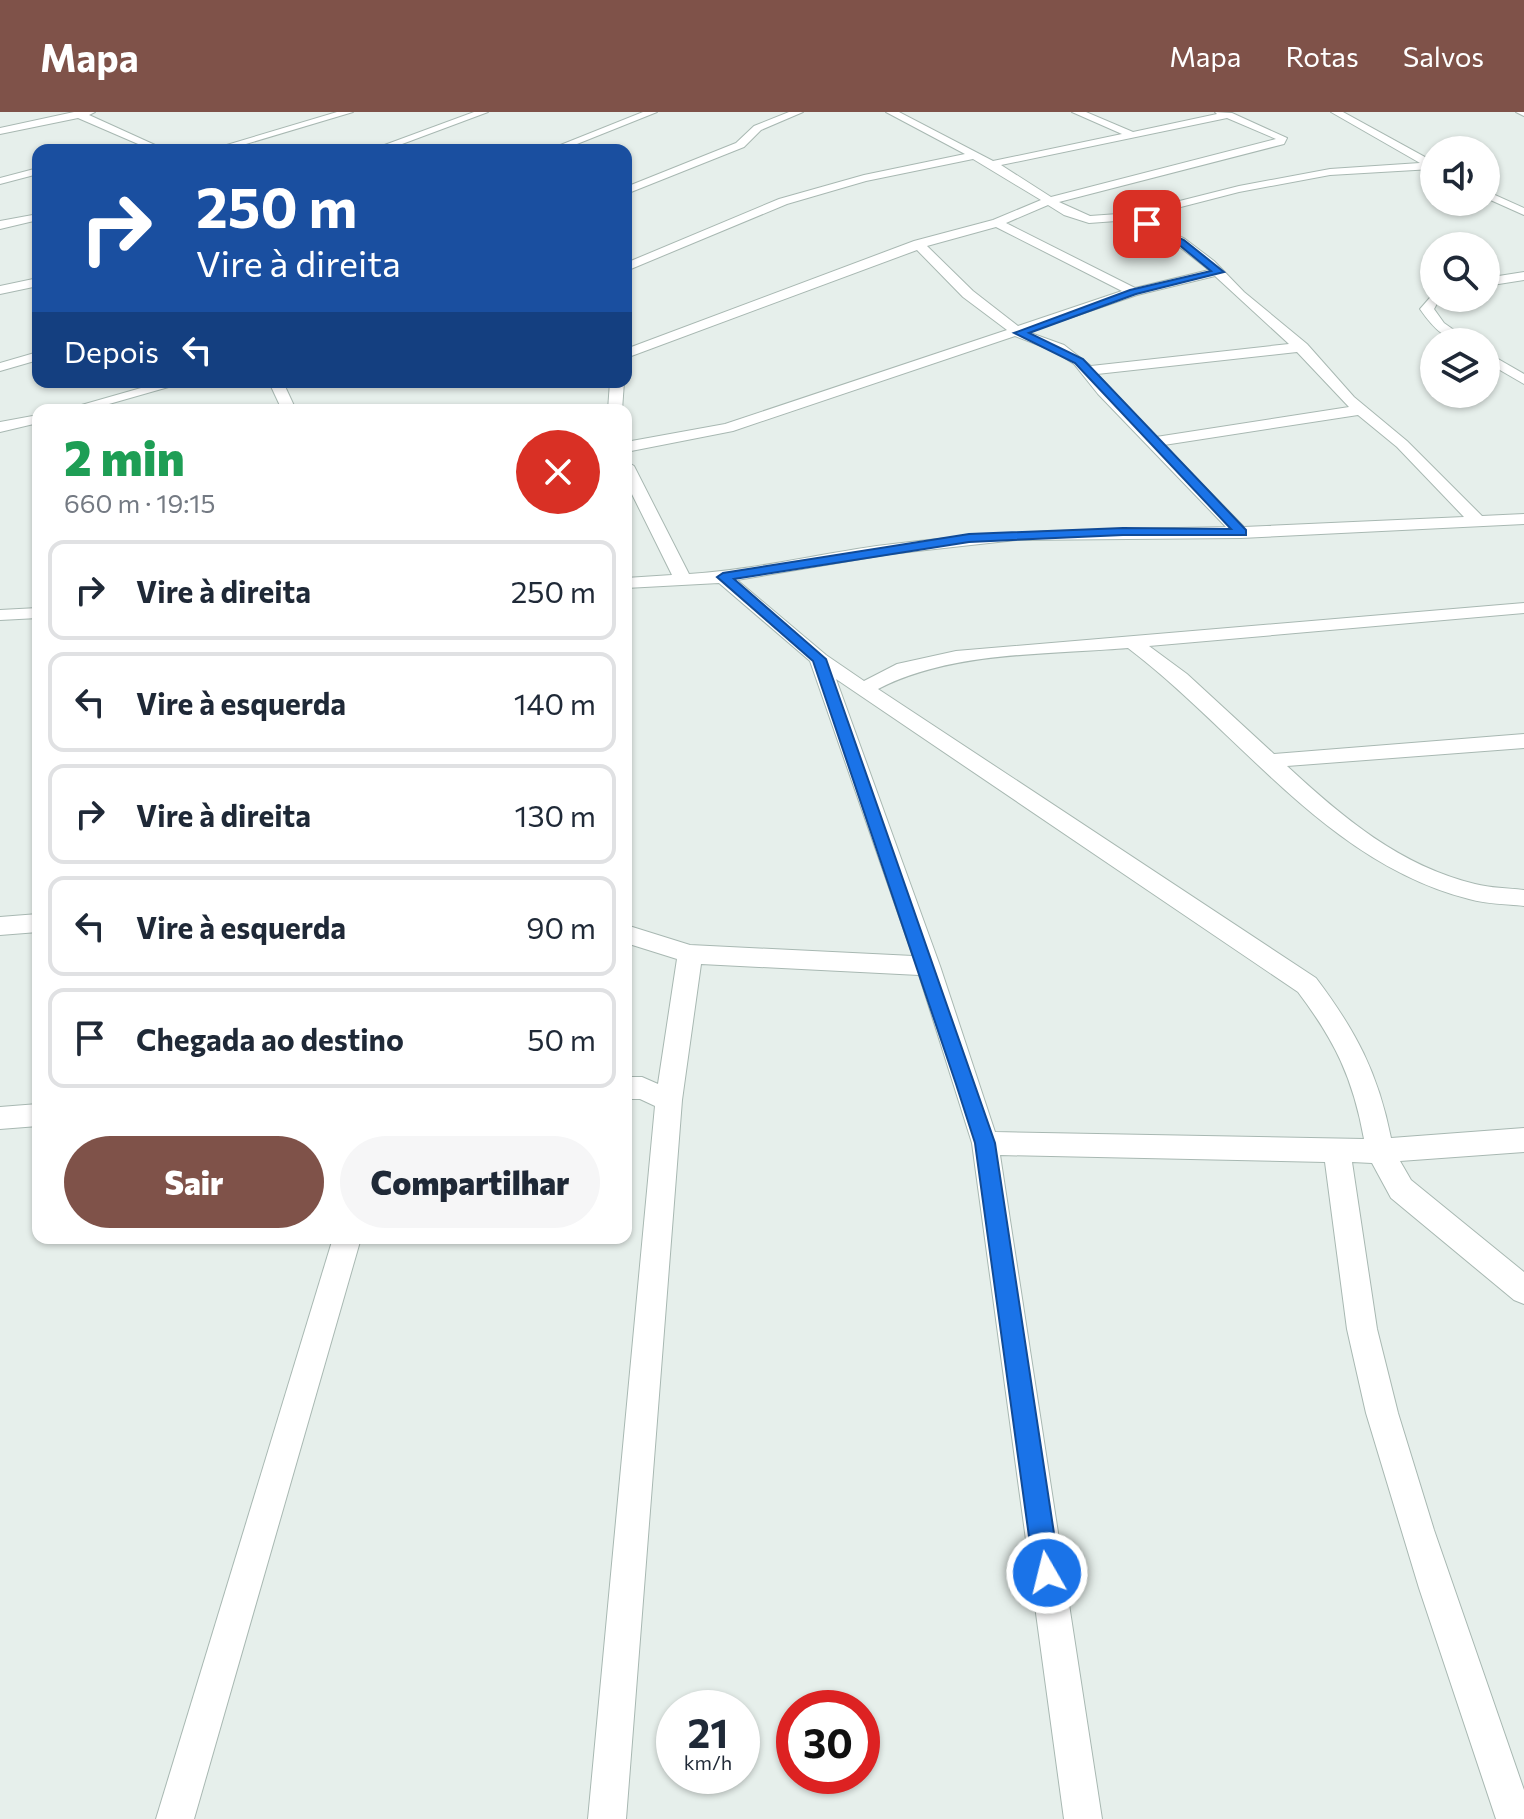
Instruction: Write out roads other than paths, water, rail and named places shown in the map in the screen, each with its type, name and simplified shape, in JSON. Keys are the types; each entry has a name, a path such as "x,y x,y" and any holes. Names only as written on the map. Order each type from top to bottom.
{"street":[{"path":"11,112 32,125"},
{"path":"236,144 348,112"},
{"path":"393,144 483,112"},
{"path":"569,144 652,112"},
{"path":"632,189 740,145 745,136 758,128 798,112"},
{"path":"891,112 976,155 1049,201 1089,220 1132,216 1309,176 1420,167"},
{"path":"1077,112 1130,134"},
{"path":"1336,112 1420,159"},
{"path":"0,131 84,113 144,143"},
{"path":"632,352 918,244 997,223 1049,201 1280,142 1282,138 1224,114 992,164"},
{"path":"140,144 144,143"},
{"path":"632,264 753,213 828,188 889,171 976,155"},
{"path":"0,181 32,173"},
{"path":"1500,201 1524,212"},
{"path":"1132,216 1181,242 1302,347 1361,410 1402,444 1478,522"},
{"path":"0,225 32,218"},
{"path":"997,223 1133,292"},
{"path":"918,244 968,294 1019,333 1059,348 1087,371 1241,533"},
{"path":"632,446 728,428 1019,333 1133,292 1217,272"},
{"path":"1500,280 1524,276"},
{"path":"0,290 32,283"},
{"path":"1429,312 1446,328"},
{"path":"1087,371 1302,347"},
{"path":"0,367 32,358"},
{"path":"1500,365 1524,380"},
{"path":"94,404 156,388"},
{"path":"1153,442 1361,410"},
{"path":"0,427 32,420"},
{"path":"632,478 683,580"},
{"path":"632,583 723,577 969,538 1123,532 1241,533 1524,519"},
{"path":"723,577 819,659 1307,985 1342,1032 1370,1100 1380,1151 1401,1189 1524,1290"},
{"path":"865,688 922,663 1524,608"},
{"path":"0,615 32,613"},
{"path":"1132,642 1180,678 1335,823 1395,862 1472,892 1524,898"},
{"path":"819,659 928,966 985,1143 1083,1819"},
{"path":"1270,761 1524,741"},
{"path":"0,926 32,923"},
{"path":"632,936 690,954 928,966"},
{"path":"607,1819 669,1100 690,954"},
{"path":"632,1088 642,1088 669,1100"},
{"path":"0,1118 32,1115"},
{"path":"985,1143 1380,1151 1524,1140"},
{"path":"1336,1150 1347,1196 1366,1351 1401,1481 1515,1819"},
{"path":"175,1819 345,1244"}]}
